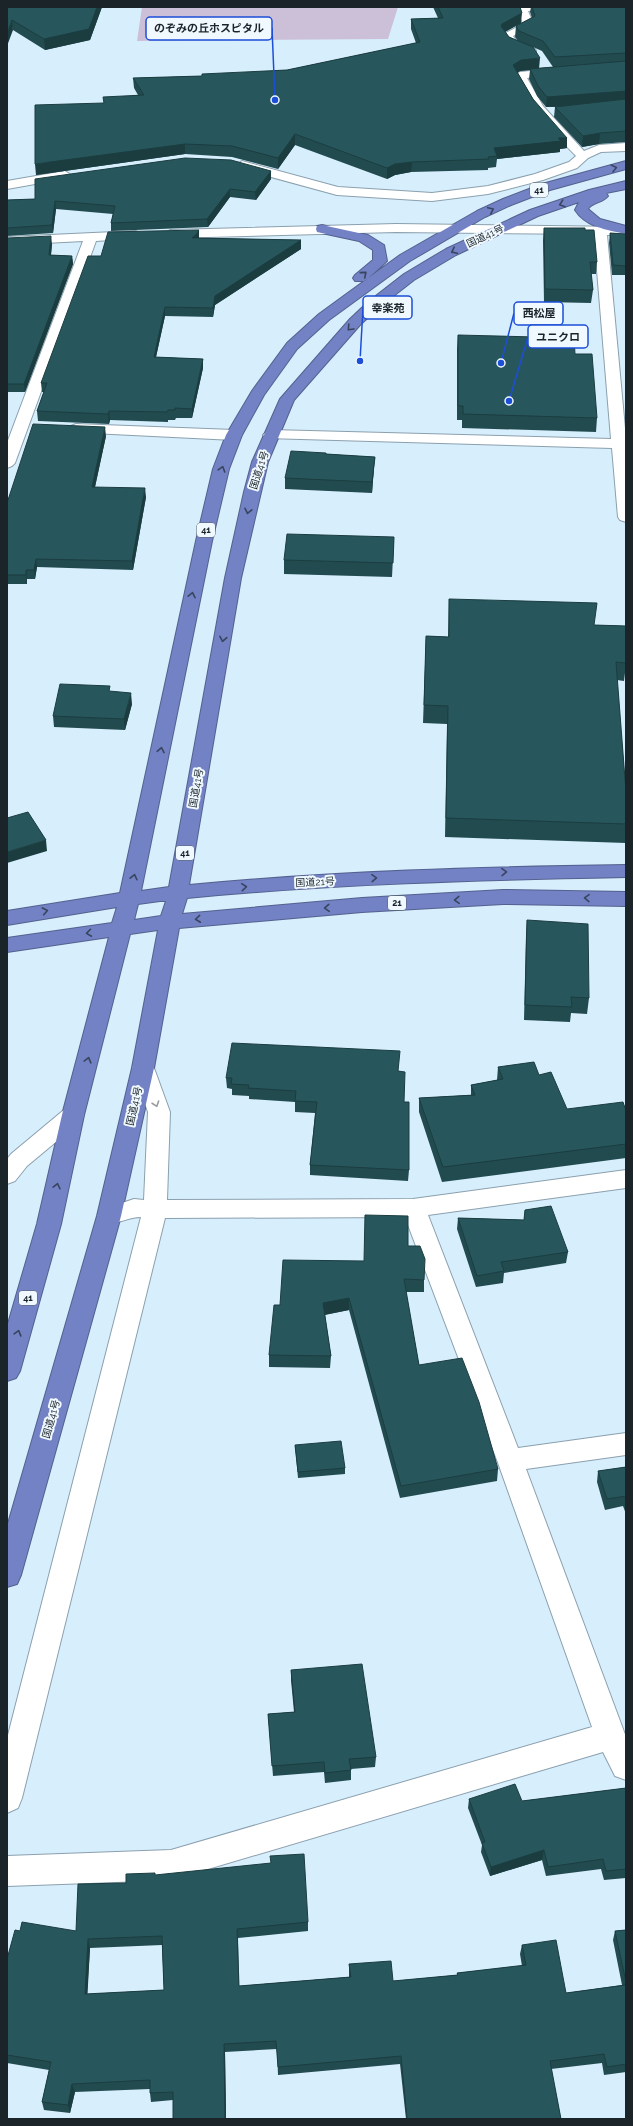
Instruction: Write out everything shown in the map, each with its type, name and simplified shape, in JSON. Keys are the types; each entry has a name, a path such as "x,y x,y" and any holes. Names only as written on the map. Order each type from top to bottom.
{"highway":[{"name":"国道41号","path":"7,1371 48,1224 73,1114 129,899 204,541 221,469 234,435 257,394 292,346 342,304 405,258 456,228 507,202 546,187 626,166"},
{"name":"国道41号","path":"7,1575 109,1216 143,1068 170,922 178,893 233,578 252,492 271,435 288,399 330,348 373,305 409,277 451,252 534,214 626,184"},
{"path":"626,189 597,198 584,204 581,210 588,218 600,224 626,231"},
{"path":"322,229 363,238 379,248 380,261 347,288 342,304"},
{"name":"国道21号","path":"7,918 58,908 178,893 274,884 463,873 626,871"},
{"name":"21","path":"7,944 170,922 244,914 362,905 503,897 626,899"}],"street":[{"path":"540,7 522,8 529,25 507,35 513,44 537,54 549,72"},
{"path":"572,70 520,75 524,86 543,113 583,156"},
{"path":"543,113 558,112"},
{"path":"232,162 338,190 432,197 488,190 539,177 573,165 583,156 599,149 626,147"},
{"path":"7,185 78,174"},
{"path":"7,241 156,234 322,229 502,228 626,231"},
{"path":"600,230 622,444 626,517"},
{"path":"7,463 14,426 91,237"},
{"path":"14,426 37,427"},
{"path":"60,428 234,435"},
{"path":"271,435 622,444"},
{"path":"7,1798 155,1208 159,1112 143,1068"},
{"path":"7,1175 19,1160 73,1114"},
{"path":"109,1216 134,1208 413,1208 626,1179"},
{"path":"413,1208 510,1460 610,1736 626,1766"},
{"path":"510,1460 626,1444"},
{"path":"7,1871 171,1865 610,1736"}],"shaded area":[{"path":"142,7 398,7 388,39 137,41"}],"building":[{"path":"7,7 97,7 89,29 44,39 12,20 7,33"},
{"path":"438,7 520,7 522,13 501,26 509,37 533,47 540,58 521,60 513,65 533,99 567,138 558,138 561,141 494,148 497,156 488,157 489,159 412,162 395,164 387,168 295,134 278,158 232,146 185,144 35,164 35,105 104,103 103,97 144,95 133,78 202,76 202,74 287,70 420,42 411,19 443,18"},
{"path":"532,7 626,7 626,53 555,57 543,41 519,31 516,26 535,16"},
{"path":"626,61 626,91 547,97 538,86 530,69"},
{"path":"626,99 626,131 583,136 555,107"},
{"path":"185,158 231,160 271,171 255,192 230,189 207,219 111,223 115,206 55,201 52,225 7,228 7,200 35,199 35,179"},
{"path":"544,228 585,228 585,230 594,230 597,262 590,262 593,290 545,289"},
{"path":"199,230 192,238 301,240 215,296 213,308 165,307 154,357 203,359 192,409 175,408 175,410 168,410 167,412 109,411 108,414 37,411 47,383 41,383 88,256 101,256 108,232"},
{"path":"610,233 626,234 626,266 613,265"},
{"path":"51,236 49,255 72,256 24,384 7,384 7,238"},
{"path":"458,335 574,338 575,354 592,354 597,418 463,414 463,406 458,406"},
{"path":"33,424 105,427 92,487 145,488 132,561 36,559 34,570 26,570 26,575 7,575 7,503"},
{"path":"291,451 375,457 372,482 285,478"},
{"path":"287,534 394,537 393,563 284,560"},
{"path":"449,599 597,603 594,625 626,626 626,663 616,662 626,792 626,824 446,818 448,706 424,705 426,636 449,637"},
{"path":"60,684 110,686 109,691 131,693 124,719 53,716"},
{"path":"28,812 46,840 7,852 7,818"},
{"path":"527,920 588,924 589,998 571,997 572,1007 525,1005"},
{"path":"232,1043 400,1051 398,1071 405,1072 404,1102 409,1102 409,1170 310,1165 317,1102 295,1101 296,1091 248,1088 249,1085 231,1084 232,1078 226,1078"},
{"path":"534,1062 539,1075 551,1072 567,1109 623,1102 626,1111 626,1144 443,1167 419,1098 475,1095 471,1085 503,1079 498,1067"},
{"path":"551,1206 568,1252 501,1262 504,1271 477,1276 458,1218 524,1220 525,1210"},
{"path":"365,1215 408,1216 408,1246 420,1246 425,1259 424,1280 404,1279 419,1365 462,1358 479,1402 498,1469 401,1486 349,1298 323,1303 331,1356 269,1355 274,1305 280,1305 283,1260 364,1261"},
{"path":"341,1441 345,1468 298,1472 295,1445"},
{"path":"626,1467 626,1496 607,1499 598,1471"},
{"path":"362,1664 376,1757 349,1759 351,1770 325,1773 324,1762 272,1766 268,1714 295,1712 291,1670"},
{"path":"515,1784 522,1801 626,1788 626,1869 606,1871 603,1859 548,1867 544,1850 491,1867 482,1843 485,1842 469,1799"},
{"path":"304,1854 308,1922 237,1929 239,1986 351,1977 349,1964 391,1961 393,1981 458,1975 457,1973 526,1965 522,1945 556,1940 566,1993 626,1985 626,2064 607,2067 604,2054 550,2061 561,2119 407,2119 401,2056 278,2067 276,2041 224,2044 225,2119 173,2119 173,2092 150,2093 150,2080 72,2084 68,2105 42,2102 51,2062 7,2055 7,1959 15,1930 20,1931 22,1922 76,1931 78,1884 126,1883 126,1874 155,1873 155,1875 271,1863 270,1856","holes":["162,1936 164,1990 85,1994 88,1939"]},
{"path":"626,1930 626,1982 615,1931"}],"place":[{"name":"のぞみの丘ホスピタル","path":"275,100"},
{"name":"幸楽苑","path":"360,361"},
{"name":"西松屋","path":"501,363"},
{"name":"ユニクロ","path":"509,401"}]}
